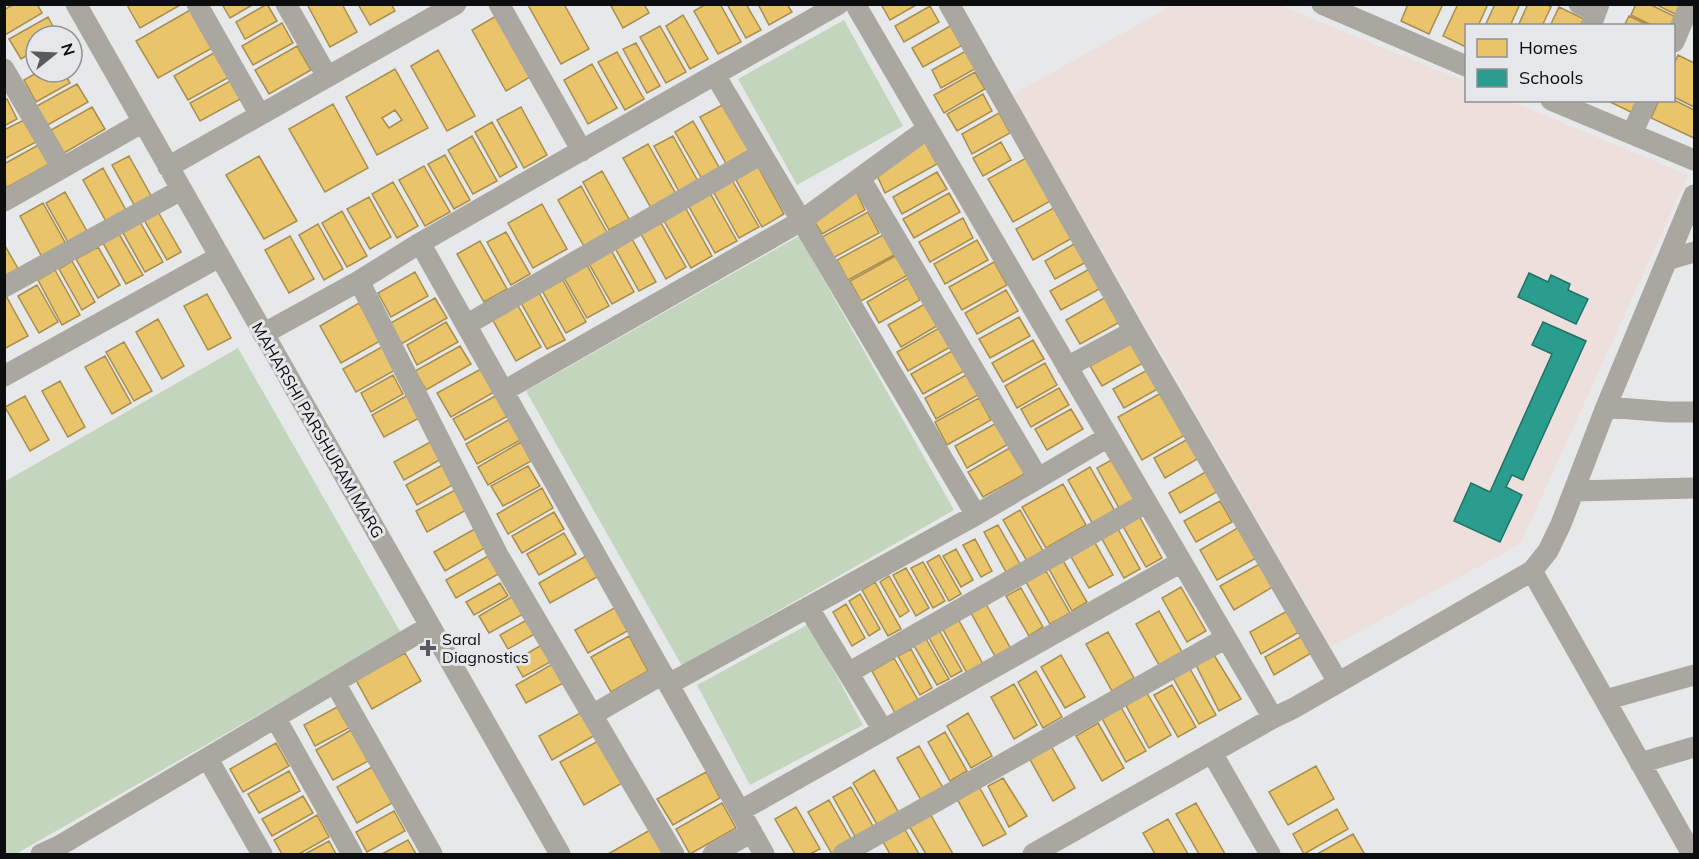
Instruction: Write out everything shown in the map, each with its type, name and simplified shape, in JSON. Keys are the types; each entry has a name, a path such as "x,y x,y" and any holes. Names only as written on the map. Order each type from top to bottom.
{"street":[{"name":"MAHARSHI PARSHURAM MARG","path":"76,4 560,855"},
{"path":"197,4 260,115"},
{"path":"286,4 327,76"},
{"path":"168,167 456,4"},
{"path":"499,4 582,151"},
{"path":"263,334 839,4"},
{"path":"855,4 1273,718"},
{"path":"949,4 1134,331 1338,682"},
{"path":"1322,4 1465,65"},
{"path":"1675,40 1690,4"},
{"path":"4,69 62,168"},
{"path":"715,75 976,514"},
{"path":"1556,102 1695,160"},
{"path":"1632,134 1646,102"},
{"path":"5,200 143,122"},
{"path":"504,391 801,221 927,129"},
{"path":"466,325 761,154"},
{"path":"860,178 1038,478"},
{"path":"4,287 181,190"},
{"path":"1033,855 1532,571 1548,551 1561,524 1606,407 1695,195"},
{"path":"420,243 764,855"},
{"path":"1666,260 1695,252"},
{"path":"6,373 219,257"},
{"path":"359,281 498,555 674,855"},
{"path":"1067,368 1134,331"},
{"path":"1606,407 1695,412"},
{"path":"592,715 808,607 976,514 1108,437"},
{"path":"1574,491 1695,488"},
{"path":"848,673 1146,503"},
{"path":"740,811 1181,562"},
{"path":"1532,571 1692,855"},
{"path":"808,607 883,730"},
{"path":"55,852 430,626"},
{"path":"843,855 1226,638"},
{"path":"1605,700 1695,675"},
{"path":"335,683 432,855"},
{"path":"276,718 352,855"},
{"path":"1640,763 1695,747"},
{"path":"1212,753 1270,855"},
{"path":"208,759 262,855"},
{"path":"713,855 752,832"}],"shaded area":[{"path":"1173,5 1279,5 1465,82 1465,102 1512,102 1688,175 1520,544 1331,647 1012,95"}],"green space":[{"path":"844,20 903,126 797,185 738,79"},
{"path":"799,236 954,510 682,666 526,391"},
{"path":"238,348 401,633 16,854 5,854 4,482"},
{"path":"809,624 863,725 750,785 697,685"}],"building: Homes":[{"path":"14,4 37,4 42,13 5,35 4,10"},
{"path":"131,4 182,4 140,28 128,7"},
{"path":"222,4 254,4 230,18"},
{"path":"267,4 277,21 245,39 236,22"},
{"path":"307,4 342,4 357,32 330,47"},
{"path":"358,4 391,4 395,11 370,25"},
{"path":"564,4 589,49 561,64 528,5"},
{"path":"610,4 644,4 649,13 623,28"},
{"path":"706,4 720,4 741,42 718,54 694,11"},
{"path":"727,4 746,4 761,30 746,38"},
{"path":"758,4 787,4 792,12 769,25"},
{"path":"881,4 918,4 890,20"},
{"path":"1408,4 1443,4 1429,34 1401,21"},
{"path":"1458,4 1488,4 1479,24 1465,24 1465,47 1443,36"},
{"path":"1495,4 1520,4 1511,24 1486,24"},
{"path":"1528,4 1546,4 1551,7 1543,24 1519,24"},
{"path":"1636,4 1649,4 1680,19 1675,25 1649,24 1631,15"},
{"path":"1655,4 1685,4 1679,16"},
{"path":"930,6 939,22 904,42 895,26"},
{"path":"1559,7 1584,19 1582,24 1551,24"},
{"path":"192,9 214,47 158,78 136,41"},
{"path":"683,15 708,59 690,69 666,26"},
{"path":"496,16 530,77 506,91 472,30"},
{"path":"1629,16 1646,24 1625,24"},
{"path":"48,17 52,24 36,24"},
{"path":"957,22 968,42 923,67 912,48"},
{"path":"282,23 293,43 253,65 242,46"},
{"path":"660,26 686,72 666,83 640,37"},
{"path":"24,31 24,57 21,59 9,39"},
{"path":"636,43 660,86 647,93 623,49"},
{"path":"297,46 311,70 269,94 255,70"},
{"path":"971,48 980,66 941,88 932,70"},
{"path":"438,50 475,116 447,131 411,66"},
{"path":"217,51 231,76 188,100 174,76"},
{"path":"617,52 644,99 625,110 598,62"},
{"path":"1678,55 1694,63 1694,107 1675,98 1675,62"},
{"path":"592,64 617,108 588,124 564,80"},
{"path":"395,69 428,128 377,155 346,97","holes":["395,110 402,120 389,128 382,118"]},
{"path":"975,72 985,89 944,113 934,95"},
{"path":"234,79 244,97 200,121 190,103"},
{"path":"26,84 68,84 36,102"},
{"path":"77,84 88,102 46,126 35,107"},
{"path":"983,94 992,111 957,131 947,114"},
{"path":"7,99 17,119 4,126 4,101"},
{"path":"1675,100 1694,110 1694,138 1651,118 1658,102"},
{"path":"1610,102 1638,102 1633,113"},
{"path":"333,104 368,168 325,192 289,129"},
{"path":"724,104 752,154 728,167 700,117"},
{"path":"92,107 105,129 64,153 51,130"},
{"path":"521,107 547,155 524,168 497,120"},
{"path":"999,113 1010,133 972,154 962,134"},
{"path":"24,120 36,142 4,159 4,130"},
{"path":"693,121 720,169 702,179 675,132"},
{"path":"492,122 517,167 500,177 475,132"},
{"path":"472,136 497,181 473,194 448,150"},
{"path":"673,136 699,183 680,193 654,146"},
{"path":"923,139 937,164 885,193 875,171"},
{"path":"1001,142 1011,160 983,176 973,158"},
{"path":"42,143 53,162 6,188 4,164"},
{"path":"648,144 676,194 651,208 623,158"},
{"path":"445,155 470,200 454,209 428,164"},
{"path":"129,156 154,201 137,210 112,165"},
{"path":"259,156 297,221 264,239 226,175"},
{"path":"1028,157 1052,200 1013,222 988,179"},
{"path":"757,165 784,214 762,227 735,178"},
{"path":"424,166 450,212 425,226 399,180"},
{"path":"103,168 127,212 107,223 83,180"},
{"path":"602,171 629,219 609,230 583,182"},
{"path":"937,172 947,189 902,214 893,197"},
{"path":"732,180 759,227 739,238 713,191"},
{"path":"393,182 418,226 397,238 372,194"},
{"path":"581,186 609,236 586,250 558,200"},
{"path":"856,191 865,210 822,234 811,216"},
{"path":"65,192 88,233 69,244 46,203"},
{"path":"710,193 737,241 715,253 688,205"},
{"path":"949,193 960,212 914,238 903,219"},
{"path":"369,197 391,237 370,249 347,209"},
{"path":"43,203 66,244 42,257 20,216"},
{"path":"542,204 567,249 533,268 508,223"},
{"path":"1057,206 1074,237 1033,260 1016,229"},
{"path":"685,207 712,256 691,268 663,219"},
{"path":"157,210 181,252 167,260 143,218"},
{"path":"342,211 367,256 347,267 322,223"},
{"path":"868,212 879,233 833,258 822,237"},
{"path":"963,218 973,238 930,262 919,242"},
{"path":"140,222 163,262 145,272 122,231"},
{"path":"661,223 686,267 666,279 641,234"},
{"path":"318,224 343,269 324,280 299,235"},
{"path":"506,232 530,274 511,285 487,242"},
{"path":"119,234 143,275 126,284 103,243"},
{"path":"883,235 894,255 848,280 837,260"},
{"path":"290,236 314,279 289,293 265,250"},
{"path":"632,239 656,282 639,291 615,248"},
{"path":"977,240 988,260 945,284 934,264"},
{"path":"480,241 507,289 484,302 457,254"},
{"path":"1079,241 1090,260 1055,279 1045,261"},
{"path":"4,244 20,272 4,281"},
{"path":"98,247 120,285 98,298 76,259"},
{"path":"611,250 634,292 612,304 588,262"},
{"path":"897,255 908,275 861,301 850,281"},
{"path":"72,261 95,302 82,310 59,269"},
{"path":"994,262 1007,285 962,310 949,287"},
{"path":"586,263 609,306 587,318 563,276"},
{"path":"1093,267 1103,287 1061,310 1050,291"},
{"path":"55,270 80,315 62,325 38,280"},
{"path":"415,272 428,296 391,317 378,293"},
{"path":"560,275 586,322 566,333 540,287"},
{"path":"908,278 920,300 879,323 867,302"},
{"path":"37,285 58,322 39,333 18,296"},
{"path":"1006,290 1018,311 977,334 965,313"},
{"path":"538,291 565,340 547,349 520,301"},
{"path":"5,294 28,336 4,349"},
{"path":"207,294 231,338 208,350 184,306"},
{"path":"1106,297 1120,322 1080,344 1066,320"},
{"path":"435,298 447,318 401,344 389,324"},
{"path":"930,301 942,323 901,347 888,325"},
{"path":"516,302 541,347 516,361 491,317"},
{"path":"359,303 380,341 341,363 320,326"},
{"path":"1019,317 1030,336 990,358 979,339"},
{"path":"158,319 184,366 162,379 136,332"},
{"path":"446,322 458,342 417,365 407,345"},
{"path":"941,327 952,346 908,371 897,352"},
{"path":"1033,340 1044,359 1003,382 992,363"},
{"path":"124,342 152,391 134,401 106,352"},
{"path":"1132,343 1143,363 1102,386 1090,366"},
{"path":"385,345 397,369 356,392 343,369"},
{"path":"460,346 471,364 426,390 415,371"},
{"path":"952,351 964,371 923,394 911,374"},
{"path":"105,356 131,403 112,414 85,367"},
{"path":"1045,363 1057,385 1017,408 1005,386"},
{"path":"1151,368 1161,387 1124,408 1113,389"},
{"path":"481,369 494,392 451,417 437,393"},
{"path":"393,375 403,394 371,412 361,393"},
{"path":"966,375 978,395 936,419 925,398"},
{"path":"60,381 85,427 68,437 42,391"},
{"path":"1059,388 1069,405 1031,427 1021,409"},
{"path":"1161,393 1185,435 1142,460 1118,417"},
{"path":"499,394 511,414 465,440 453,419"},
{"path":"408,395 421,417 384,437 372,415"},
{"path":"25,396 49,440 30,451 5,407"},
{"path":"979,398 991,420 947,445 935,422"},
{"path":"1071,409 1083,429 1047,450 1035,429"},
{"path":"512,418 524,438 477,464 466,444"},
{"path":"1000,421 1012,442 967,468 955,446"},
{"path":"1188,439 1199,458 1165,478 1154,458"},
{"path":"434,440 443,458 404,480 394,462"},
{"path":"521,442 531,461 488,485 478,467"},
{"path":"1013,446 1028,472 983,497 968,472"},
{"path":"1115,458 1138,498 1119,508 1097,468"},
{"path":"446,463 456,483 417,505 406,485"},
{"path":"528,466 540,486 503,506 491,486"},
{"path":"1090,467 1116,513 1094,526 1068,480"},
{"path":"1209,470 1220,490 1180,513 1169,493"},
{"path":"1063,484 1086,525 1046,548 1022,507"},
{"path":"542,488 553,508 508,534 497,514"},
{"path":"457,489 468,509 427,532 416,511"},
{"path":"1220,501 1232,522 1196,542 1184,521"},
{"path":"1020,510 1043,551 1027,561 1003,520"},
{"path":"554,512 564,529 522,553 512,536"},
{"path":"1137,512 1162,558 1146,567 1120,521"},
{"path":"998,525 1020,564 1006,572 984,532"},
{"path":"1241,526 1258,557 1217,580 1200,550"},
{"path":"478,527 488,546 445,571 434,552"},
{"path":"1118,529 1140,569 1124,578 1102,539"},
{"path":"564,533 576,554 539,575 527,554"},
{"path":"975,539 992,571 981,577 963,545"},
{"path":"1094,541 1113,575 1089,588 1070,555"},
{"path":"956,549 973,580 961,587 943,556"},
{"path":"490,555 500,573 456,598 446,580"},
{"path":"939,555 961,594 949,601 927,562"},
{"path":"586,556 597,577 550,603 539,583"},
{"path":"1062,559 1087,602 1072,611 1048,567"},
{"path":"923,562 945,601 933,608 911,568"},
{"path":"1263,562 1276,585 1234,610 1220,586"},
{"path":"906,568 929,608 916,616 893,575"},
{"path":"1046,571 1070,613 1050,624 1026,582"},
{"path":"889,576 909,611 900,617 880,582"},
{"path":"875,582 901,629 888,636 862,590"},
{"path":"500,583 508,596 474,615 466,602"},
{"path":"1181,587 1206,631 1187,642 1162,598"},
{"path":"1021,588 1043,627 1029,636 1006,596"},
{"path":"860,594 880,629 869,636 849,601"},
{"path":"515,595 525,613 489,633 479,616"},
{"path":"846,604 865,638 852,646 833,612"},
{"path":"986,604 1011,649 996,658 971,613"},
{"path":"618,606 631,629 588,653 575,630"},
{"path":"1159,611 1182,652 1159,665 1136,624"},
{"path":"1287,611 1299,632 1261,654 1250,632"},
{"path":"532,617 540,631 508,649 500,635"},
{"path":"957,617 983,664 967,673 941,626"},
{"path":"939,630 962,671 951,677 928,636"},
{"path":"1108,632 1134,678 1112,691 1086,644"},
{"path":"1304,635 1313,652 1274,675 1265,657"},
{"path":"629,636 648,671 611,692 591,657"},
{"path":"925,637 949,679 937,685 913,644"},
{"path":"545,643 554,660 523,677 514,661"},
{"path":"911,649 932,688 920,695 898,656"},
{"path":"405,653 421,681 372,709 356,680"},
{"path":"1061,655 1085,697 1065,708 1041,667"},
{"path":"1214,655 1241,699 1219,711 1196,665"},
{"path":"894,658 918,700 895,713 872,671"},
{"path":"556,662 567,681 526,703 516,685"},
{"path":"1189,667 1216,715 1199,724 1172,676"},
{"path":"1036,671 1062,717 1043,728 1018,682"},
{"path":"1014,684 1037,725 1014,739 991,697"},
{"path":"1172,685 1196,727 1178,737 1154,695"},
{"path":"1144,688 1171,735 1149,748 1123,700"},
{"path":"1118,702 1146,751 1126,762 1099,713"},
{"path":"337,707 349,728 315,746 304,725"},
{"path":"584,711 597,734 552,760 539,736"},
{"path":"968,713 992,756 971,768 947,726"},
{"path":"1098,723 1124,768 1102,781 1076,736"},
{"path":"351,730 368,761 333,780 316,750"},
{"path":"945,732 967,771 950,781 928,742"},
{"path":"600,740 624,782 584,805 560,762"},
{"path":"276,743 289,766 243,792 230,769"},
{"path":"1050,744 1075,788 1053,801 1028,756"},
{"path":"919,746 946,793 924,805 897,758"},
{"path":"1316,766 1334,799 1288,825 1269,792"},
{"path":"372,767 392,803 357,823 337,787"},
{"path":"874,770 899,813 878,826 853,783"},
{"path":"289,771 300,791 259,813 248,794"},
{"path":"706,772 720,798 673,825 657,799"},
{"path":"1003,778 1027,816 1009,827 988,786"},
{"path":"978,785 1006,834 983,846 956,797"},
{"path":"851,787 874,828 856,838 833,797"},
{"path":"303,796 313,813 272,836 262,819"},
{"path":"829,800 853,842 832,854 808,812"},
{"path":"722,803 736,828 690,854 676,829"},
{"path":"1196,803 1225,854 1199,854 1176,814"},
{"path":"796,807 820,849 810,854 795,854 775,819"},
{"path":"1337,809 1348,829 1304,854 1293,834"},
{"path":"394,811 405,831 367,852 356,832"},
{"path":"929,812 953,854 926,854 908,824"},
{"path":"317,815 329,837 299,854 282,854 274,840"},
{"path":"1168,819 1188,854 1155,854 1143,833"},
{"path":"904,828 919,854 890,854 882,840"},
{"path":"650,830 663,854 608,854"},
{"path":"1353,834 1364,853 1317,854"},
{"path":"408,840 416,854 382,854"},
{"path":"329,841 336,854 305,854"}],"building: Schools":[{"path":"1529,273 1548,282 1551,275 1570,284 1568,290 1588,299 1576,324 1518,297"},
{"path":"1543,322 1586,341 1523,480 1512,475 1506,487 1522,495 1500,542 1454,521 1471,483 1490,492 1552,354 1532,345"}],"place":[{"name":"Saral Diagnostics","path":"428,648"}]}
